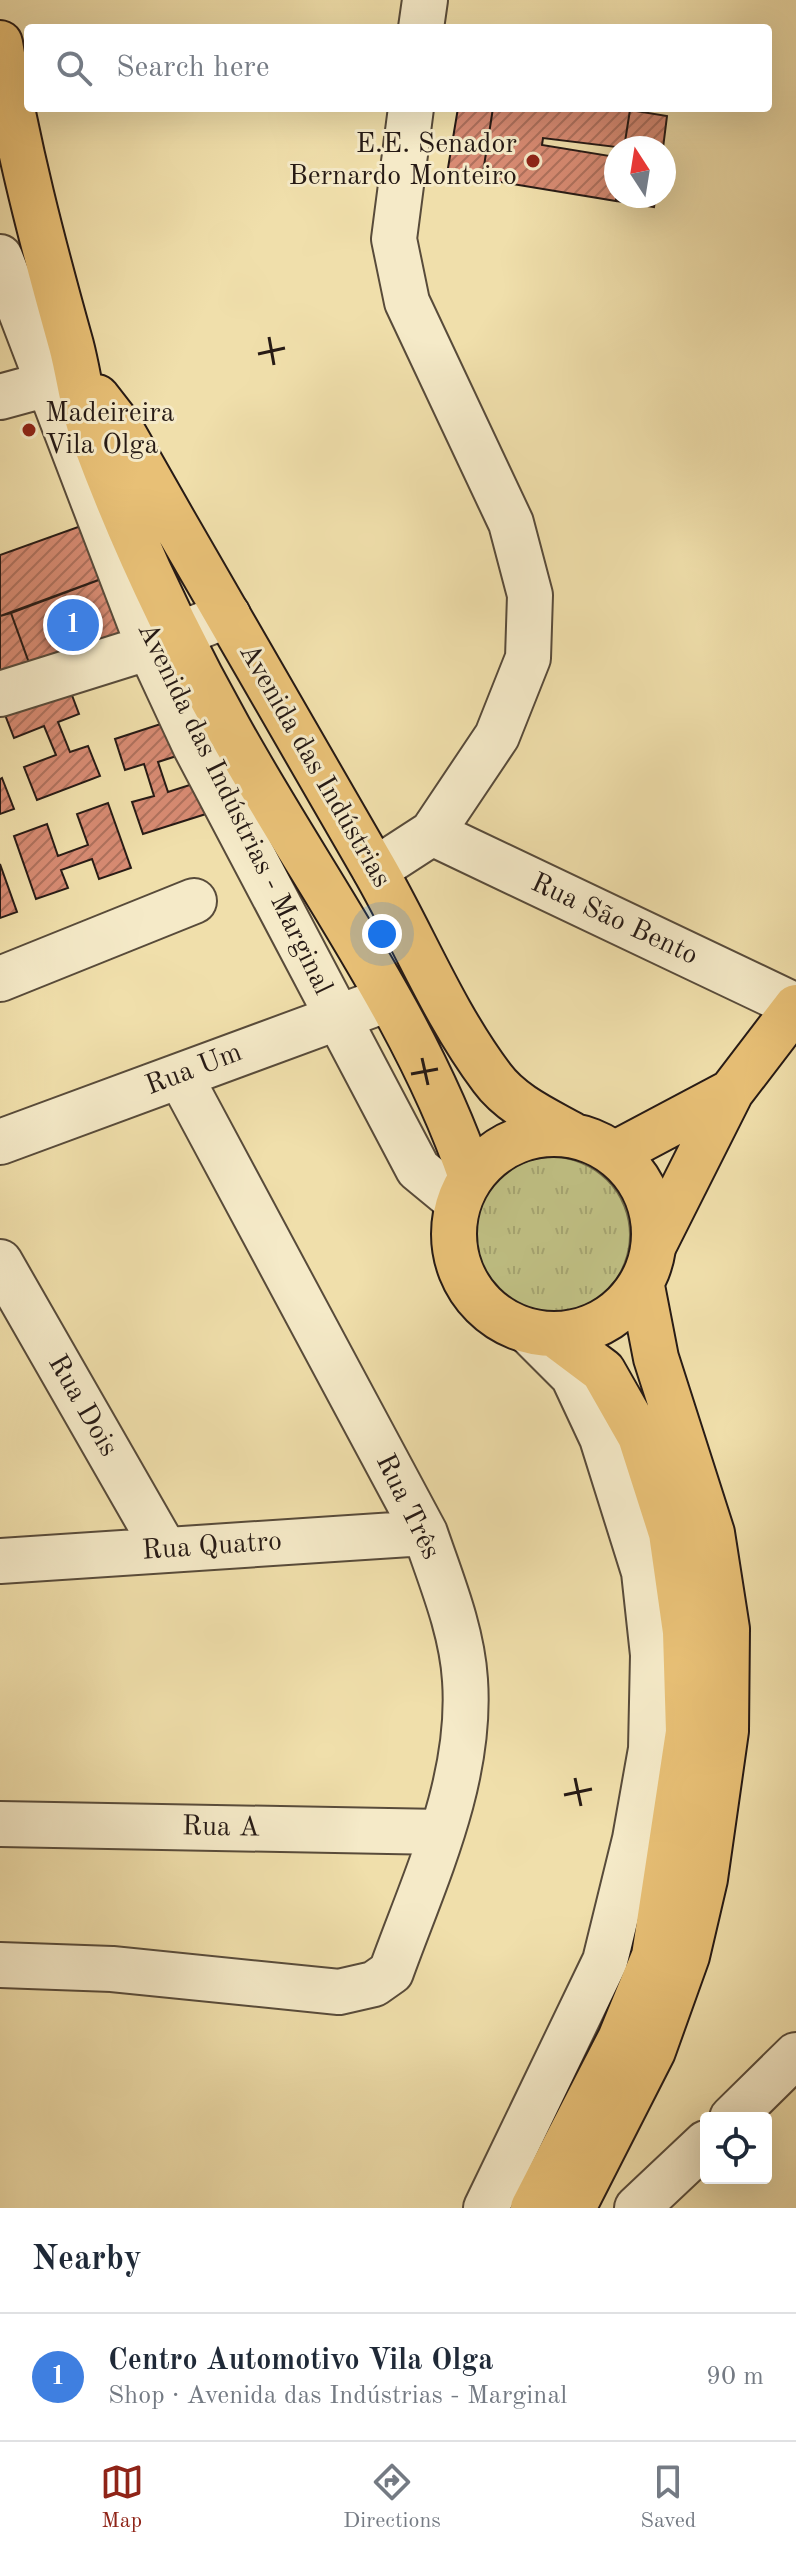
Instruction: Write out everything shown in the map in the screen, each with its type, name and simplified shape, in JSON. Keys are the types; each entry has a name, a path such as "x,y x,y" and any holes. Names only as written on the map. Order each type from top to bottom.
{"main road":[{"name":"Avenida das Indústrias","path":"0,43 64,380 80,436 164,641 229,729 388,999 441,1098 464,1189"},
{"name":"Avenida das Indústrias","path":"64,380 118,424 277,706 375,870 436,989 493,1080 522,1105 571,1134"},
{"path":"542,1334 589,1329 619,1312 642,1286 656,1241 731,1092 796,1007"},
{"path":"616,1153 731,1092"},
{"path":"533,2208 620,2039 654,1956 688,1732 685,1632 671,1533 640,1436 603,1371 542,1334 492,1314 465,1283 453,1243 464,1189 498,1150 533,1135 571,1134 616,1153 647,1192 656,1241"},
{"path":"573,2208 653,2051 687,1956 705,1879 726,1731 727,1629 712,1533 656,1358 642,1286"}],"street":[{"path":"422,24 425,0"},
{"path":"375,870 432,833 497,736 528,658 530,595 511,523 407,302 394,239 410,112"},
{"path":"0,257 64,380 0,397"},
{"path":"0,694 164,641 228,615"},
{"name":"Avenida das Indústrias - Marginal","path":"164,641 195,746 418,1169 464,1189"},
{"name":"Rua São Bento","path":"432,833 796,1007"},
{"path":"0,979 194,901"},
{"name":"Rua Um","path":"0,1142 337,1015 388,999"},
{"name":"Rua Três","path":"0,1965 112,1969 339,1992 374,1984 391,1972 442,1832 462,1763 465,1679 449,1599 425,1533 180,1076"},
{"name":"Rua Dois","path":"0,1262 165,1550"},
{"path":"486,2208 605,1961 635,1839 651,1749 653,1655 644,1572 602,1438 573,1376 542,1334"},
{"name":"Rua Quatro","path":"0,1561 425,1533"},
{"name":"Rua A","path":"0,1824 442,1832"},
{"path":"738,2112 796,2055"},
{"path":"637,2208 700,2149"}],"green space":[{"path":"552,1157 582,1163 607,1180 624,1205 630,1235 624,1265 607,1290 582,1307 552,1313 522,1307 497,1290 480,1265 474,1235 480,1205 497,1180 522,1163"}],"building":[{"path":"457,112 492,112 482,179 447,174"},
{"name":"E.E. Senador Bernardo Monteiro","path":"492,112 630,112 626,136 604,136 604,146 543,138 542,145 604,155 604,199 482,179"},
{"path":"630,112 667,116 664,136 626,136"},
{"path":"92,522 112,575 0,616 0,555"},
{"path":"112,575 134,638 33,674 11,613"},
{"path":"11,613 33,674 0,685 0,616"},
{"path":"67,682 79,714 58,722 70,752 88,746 100,776 37,800 24,767 56,755 44,726 14,738 2,707"},
{"path":"179,718 189,752 158,762 168,792 199,782 209,813 143,834 132,802 154,796 144,764 125,770 115,739"},
{"path":"0,779 14,809 0,814"},
{"path":"108,803 131,868 99,879 92,859 61,870 68,888 36,899 14,836 47,824 58,856 88,845 77,814"},
{"path":"0,864 17,912 0,918"}],"place":[{"name":"E.E. Senador Bernardo Monteiro","path":"533,161"},
{"name":"Madeireira Vila Olga","path":"29,430"},
{"name":"Centro Automotivo Vila Olga","path":"73,625"}]}
